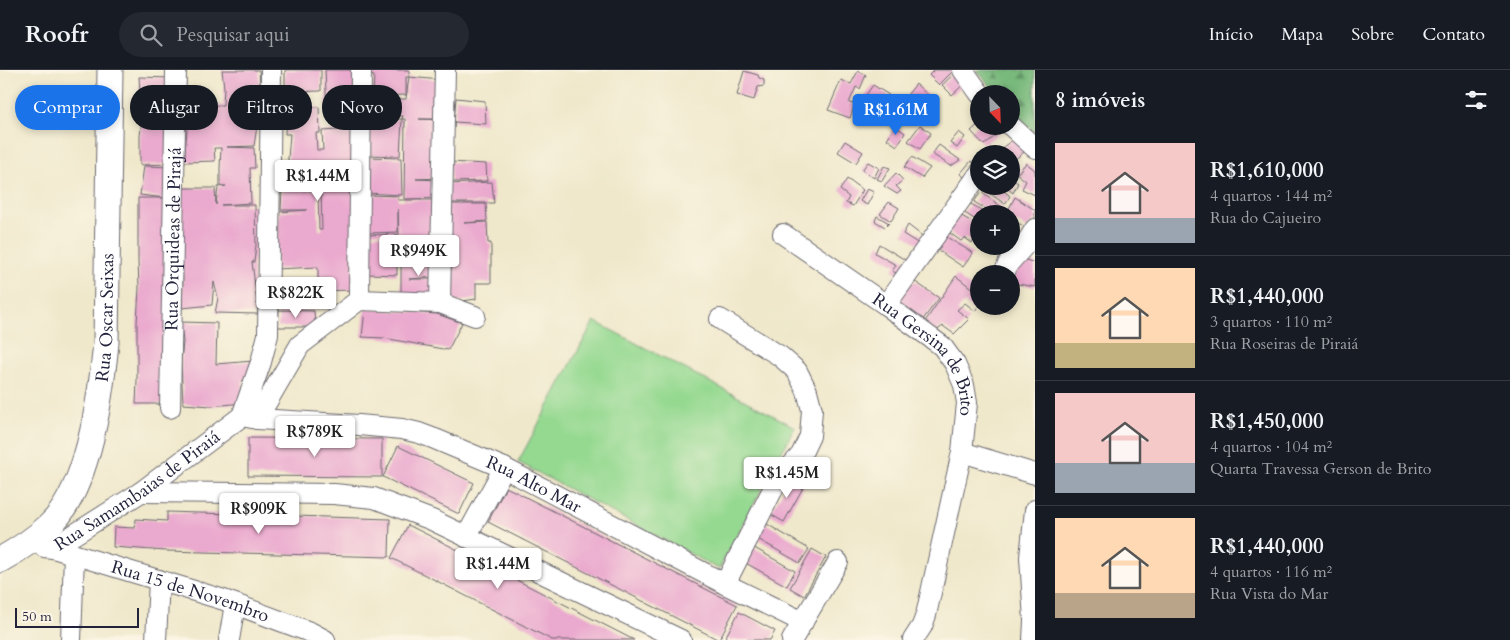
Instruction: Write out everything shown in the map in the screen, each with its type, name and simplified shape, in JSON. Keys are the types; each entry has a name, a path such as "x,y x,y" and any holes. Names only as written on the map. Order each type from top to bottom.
{"main road":[{"name":"Rua Oscar Seixas","path":"0,560 28,544 52,524 69,498 85,460 98,404 106,343 110,70"}],"street":[{"name":"Rua Orquideas de Pirajá","path":"170,408 176,70"},
{"path":"250,418 268,335 271,70"},
{"path":"359,300 361,70"},
{"path":"440,303 445,70"},
{"path":"963,70 974,85"},
{"path":"1020,134 1035,148"},
{"path":"886,305 970,187"},
{"path":"1008,265 1025,245 1035,229"},
{"name":"Rua Gersina de Brito","path":"782,234 942,346 955,364 964,385 967,403 962,452 926,615 917,638"},
{"path":"250,418 270,394 300,344 359,300 440,303 475,316"},
{"path":"720,319 780,356 796,372 807,391 812,410 810,436 801,455 776,483 725,584"},
{"path":"268,335 300,344"},
{"name":"Rua Samambaias de Piraiá","path":"28,544 53,548 141,492 250,418"},
{"name":"Rua Alto Mar","path":"250,418 359,425 402,429 420,433 504,468 725,584 803,622"},
{"path":"962,452 1035,474"},
{"path":"466,537 504,468"},
{"path":"141,492 334,494 374,498 432,520 681,640"},
{"path":"1033,640 1034,620 1030,557 1035,510"},
{"name":"Rua 15 de Novembro","path":"53,548 235,604 310,632 324,640"},
{"path":"71,640 74,555"},
{"path":"792,640 838,562"},
{"path":"156,640 159,580"},
{"path":"229,640 235,604"}],"green space":[{"path":"976,70 1035,70 1035,133 1020,118 1020,85 989,85"},
{"path":"594,321 795,427 719,569 518,462"}],"building":[{"path":"222,70 259,70 260,85 228,85 228,130 256,130 254,146 227,147 254,148 255,168 250,168 251,203 221,205 255,205 256,245 254,262 252,262 258,314 215,313 218,298 214,282 212,305 182,308 181,244 183,188 215,188 216,205 218,187 226,186 220,186 221,148 214,148 215,161 184,162 187,130 218,130 218,105 223,105"},
{"path":"285,70 321,70 321,91 312,91 312,85 285,85"},
{"path":"325,70 358,70 358,85 326,85"},
{"path":"372,70 409,70 409,77 406,77 406,95 402,95 402,85 374,85 374,76 371,75"},
{"path":"934,70 953,71 939,85 929,75"},
{"path":"744,71 758,75 759,78 764,80 764,86 758,87 754,100 737,95"},
{"path":"858,71 866,75 860,89 856,87 849,103 855,104 850,118 828,110 841,80 851,84"},
{"path":"955,73 965,83 952,95 942,85"},
{"path":"139,77 172,78 172,85 140,85"},
{"path":"409,77 441,80 440,119 419,119 442,120 438,178 416,179 439,180 438,198 404,199 405,119 402,119 402,99 406,99"},
{"path":"916,84 931,98 923,107 908,94"},
{"path":"873,85 889,95 876,115 859,105"},
{"path":"905,97 920,109 918,112 924,120 919,123 897,106"},
{"path":"456,98 485,101 486,124 454,122"},
{"path":"312,107 319,107 320,133 316,133 317,150 323,150 322,131 355,130 353,290 318,291 318,267 276,269 279,212 307,210 281,210 282,190 318,190 317,171 314,171 315,189 284,189 290,134 285,134 285,130 312,130","holes":["318,190 321,190 322,230 319,230"]},
{"path":"920,125 931,133 920,149 908,141"},
{"path":"895,126 905,133 897,146 887,139"},
{"path":"141,130 172,130 170,164 140,165"},
{"path":"370,130 401,130 400,156 368,155"},
{"path":"959,132 965,137 957,148 950,143"},
{"path":"975,135 996,135 984,145"},
{"path":"1015,138 1020,145 1006,145"},
{"path":"845,141 863,152 856,163 838,152"},
{"path":"939,145 960,160 951,166 932,154"},
{"path":"1020,146 1024,152 1020,155"},
{"path":"367,157 401,158 402,195 366,193"},
{"path":"912,157 930,168 922,178 904,167"},
{"path":"450,162 486,164 487,181 451,182"},
{"path":"868,162 879,168 874,178 862,170"},
{"path":"970,162 970,181 960,174"},
{"path":"1026,163 1035,170 1035,195 1022,189 1026,181 1020,176 1020,170"},
{"path":"144,166 172,167 165,404 136,404 139,288 138,198 165,198 140,195"},
{"path":"884,166 890,168 882,181 877,179"},
{"path":"896,173 903,180 896,186 901,191 897,194 884,186"},
{"path":"847,179 863,190 853,206 846,203 849,197 840,190"},
{"path":"492,182 494,203 448,203 448,184"},
{"path":"867,189 874,192 867,205 860,201"},
{"path":"368,195 398,196 398,200 439,200 438,254 402,257 400,240 412,238 399,239 398,209 398,232 368,233"},
{"path":"979,195 985,195 999,205 979,205 974,202"},
{"path":"992,195 1009,195 1005,204"},
{"path":"1015,197 1035,210 1035,219 1027,228 1020,224 1020,205 1011,205"},
{"path":"889,202 899,208 891,221 880,214"},
{"path":"448,204 486,204 487,221 464,223 487,222 488,243 491,243 491,283 476,283 476,299 449,303"},
{"path":"970,205 970,216 963,212"},
{"path":"958,214 970,221 970,242 965,238 961,241 947,231"},
{"path":"877,216 889,223 885,227 875,221"},
{"path":"908,225 929,241 924,247 903,234"},
{"path":"397,234 397,275 367,274 368,235"},
{"path":"945,236 970,251 972,255 963,267 936,249"},
{"path":"879,244 912,264 903,276 892,271 896,265 875,253"},
{"path":"438,258 437,277 409,279 437,279 438,296 401,297 401,259"},
{"path":"1020,258 1035,263 1035,287 1020,284 1020,265 1018,265"},
{"path":"956,276 970,287 970,307 965,303 957,310 969,319 954,334 943,326 936,331 924,323"},
{"path":"914,281 939,298 922,321 893,303"},
{"path":"365,309 437,314 462,323 448,350 384,338 362,337"},
{"path":"279,310 314,311 315,327 278,327"},
{"path":"181,322 217,323 216,364 253,361 254,381 243,380 244,403 211,406 183,404 181,362 183,342"},
{"path":"248,438 382,439 382,477 248,476"},
{"path":"398,446 474,483 459,514 383,477"},
{"path":"791,476 805,484 784,522 770,514"},
{"path":"506,487 737,605 719,640 488,522"},
{"path":"167,512 390,519 389,557 166,551 113,547 114,527 135,528 136,519 167,521"},
{"path":"765,523 809,549 800,563 756,538"},
{"path":"408,525 634,640 552,640 391,558"},
{"path":"751,546 795,571 787,586 742,561"},
{"path":"812,549 826,557 804,596 790,588"},
{"path":"739,612 775,631 770,640 729,640 725,638"}]}
